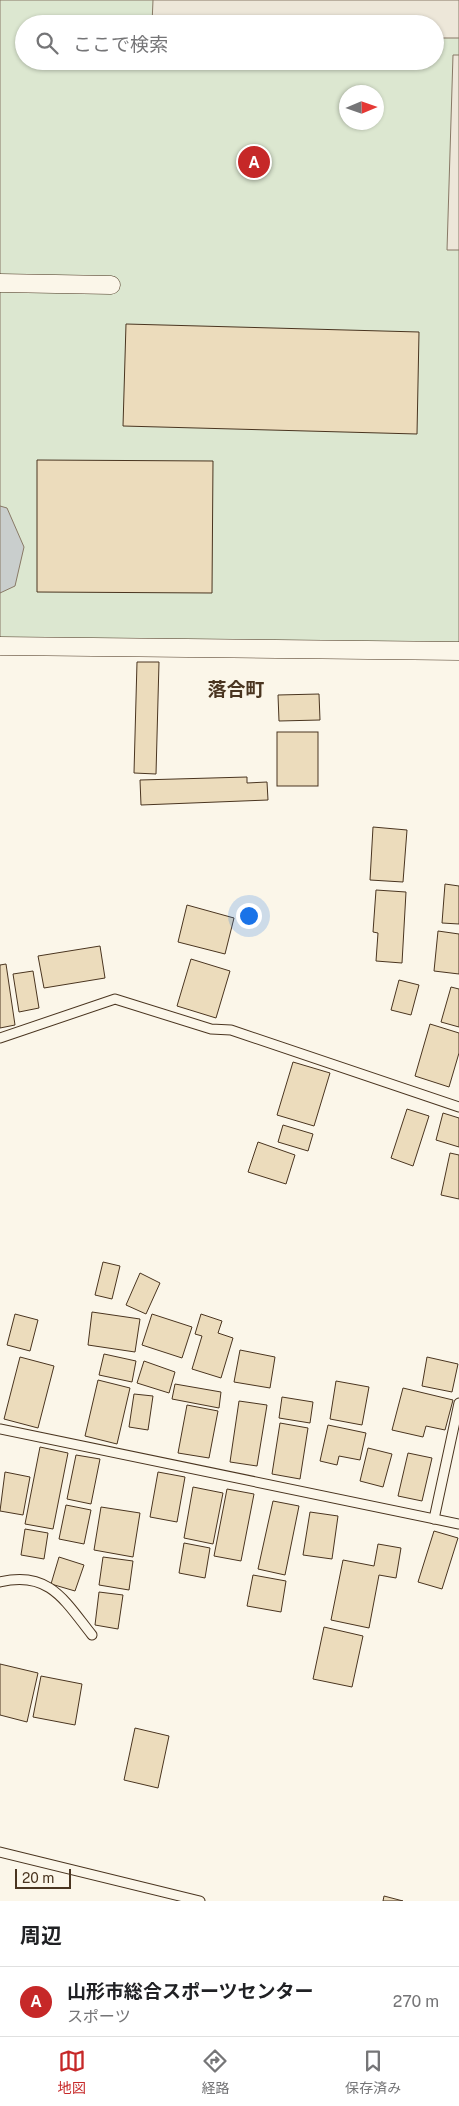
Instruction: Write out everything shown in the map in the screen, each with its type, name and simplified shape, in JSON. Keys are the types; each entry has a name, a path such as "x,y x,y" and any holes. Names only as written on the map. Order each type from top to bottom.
{"street":[{"path":"0,283 111,285"},
{"path":"0,646 459,651"}],"lane":[{"path":"0,1038 115,999 211,1029 231,1030 459,1108"},
{"path":"434,1519 459,1403"},
{"path":"0,1429 459,1524"},
{"path":"0,1582 18,1578 42,1584 60,1596 92,1635"},
{"path":"0,1852 200,1901"}],"green space":[{"path":"0,0 459,0 459,651 0,646"}],"shaded area":[{"path":"153,0 459,0 459,38 444,38 444,15 152,15"},
{"path":"453,55 459,55 459,250 447,250"},
{"path":"0,506 7,508 24,547 15,586 0,593"}],"building":[{"path":"126,324 419,332 417,434 123,426"},
{"path":"37,460 213,461 212,593 37,592"},
{"path":"137,662 159,662 156,774 134,773"},
{"path":"319,694 320,720 279,721 278,695"},
{"path":"277,732 318,732 318,786 277,786"},
{"path":"247,777 247,783 267,782 268,800 141,805 140,780"},
{"path":"373,827 407,830 403,882 370,880"},
{"path":"445,884 459,886 459,924 442,923"},
{"path":"376,890 406,892 402,963 376,961 378,933 373,932"},
{"path":"187,905 234,918 225,954 178,942"},
{"path":"438,931 459,934 459,974 434,971"},
{"path":"100,946 105,978 44,988 38,956"},
{"path":"191,959 230,971 216,1018 177,1006"},
{"path":"6,964 15,1025 0,1028 0,965"},
{"path":"33,971 39,1008 19,1012 13,974"},
{"path":"399,980 419,985 411,1015 391,1010"},
{"path":"451,987 459,989 459,1027 441,1022"},
{"path":"430,1024 459,1033 459,1053 449,1087 415,1076"},
{"path":"293,1062 330,1073 314,1126 277,1115"},
{"path":"407,1109 429,1116 413,1166 391,1158"},
{"path":"443,1113 459,1118 459,1147 436,1140"},
{"path":"283,1125 313,1134 308,1151 278,1142"},
{"path":"258,1142 295,1155 286,1184 248,1172"},
{"path":"450,1153 459,1155 459,1199 441,1195"},
{"path":"103,1262 120,1266 112,1299 95,1295"},
{"path":"140,1273 160,1283 146,1314 126,1305"},
{"path":"92,1312 140,1319 135,1352 88,1345"},
{"path":"15,1314 38,1320 30,1351 7,1345"},
{"path":"152,1314 192,1327 182,1358 142,1345"},
{"path":"201,1314 222,1321 218,1333 233,1338 221,1378 192,1369 202,1336 195,1334"},
{"path":"240,1350 275,1357 270,1388 234,1382"},
{"path":"104,1354 136,1361 132,1382 99,1375"},
{"path":"20,1357 54,1366 38,1428 4,1419"},
{"path":"427,1357 458,1364 452,1392 422,1386"},
{"path":"144,1361 175,1372 169,1393 137,1383"},
{"path":"98,1380 130,1388 117,1444 85,1436"},
{"path":"336,1381 369,1387 362,1425 330,1419"},
{"path":"175,1384 221,1392 219,1408 172,1399"},
{"path":"403,1388 453,1400 445,1430 426,1426 423,1437 392,1430"},
{"path":"134,1394 153,1396 148,1430 129,1427"},
{"path":"282,1397 313,1402 310,1423 279,1418"},
{"path":"239,1401 267,1405 257,1466 230,1462"},
{"path":"187,1405 218,1411 209,1458 178,1453"},
{"path":"280,1423 308,1428 300,1479 272,1474"},
{"path":"328,1425 366,1433 360,1460 339,1456 337,1465 320,1461"},
{"path":"40,1447 68,1453 53,1529 25,1524"},
{"path":"368,1448 392,1454 383,1487 360,1481"},
{"path":"408,1453 432,1458 422,1501 398,1496"},
{"path":"76,1455 100,1459 91,1504 67,1499"},
{"path":"5,1472 30,1477 23,1515 0,1511"},
{"path":"158,1472 185,1477 177,1522 150,1517"},
{"path":"193,1487 223,1493 213,1544 184,1538"},
{"path":"227,1489 254,1494 241,1561 214,1556"},
{"path":"273,1501 299,1506 285,1575 258,1569"},
{"path":"66,1505 91,1510 84,1544 59,1539"},
{"path":"101,1507 140,1513 133,1557 94,1550"},
{"path":"310,1512 338,1516 332,1559 303,1555"},
{"path":"25,1529 48,1533 44,1559 21,1555"},
{"path":"434,1531 458,1538 442,1589 418,1582"},
{"path":"184,1543 210,1548 205,1578 179,1573"},
{"path":"378,1544 401,1548 396,1578 379,1575 369,1628 331,1620 343,1560 374,1566"},
{"path":"59,1557 84,1565 75,1591 51,1584"},
{"path":"103,1557 133,1561 129,1590 99,1585"},
{"path":"253,1575 286,1581 281,1612 247,1606"},
{"path":"99,1592 123,1595 118,1629 95,1625"},
{"path":"324,1627 363,1636 352,1687 313,1679"},
{"path":"0,1664 38,1673 27,1722 0,1715"},
{"path":"41,1676 82,1684 75,1725 33,1717"},
{"path":"135,1728 169,1736 158,1788 124,1780"},
{"path":"384,1896 403,1901 383,1901"}],"place":[{"name":"山形市総合スポーツセンター","path":"254,162"}],"district":[{"name":"落合町","path":"236,689"}]}
